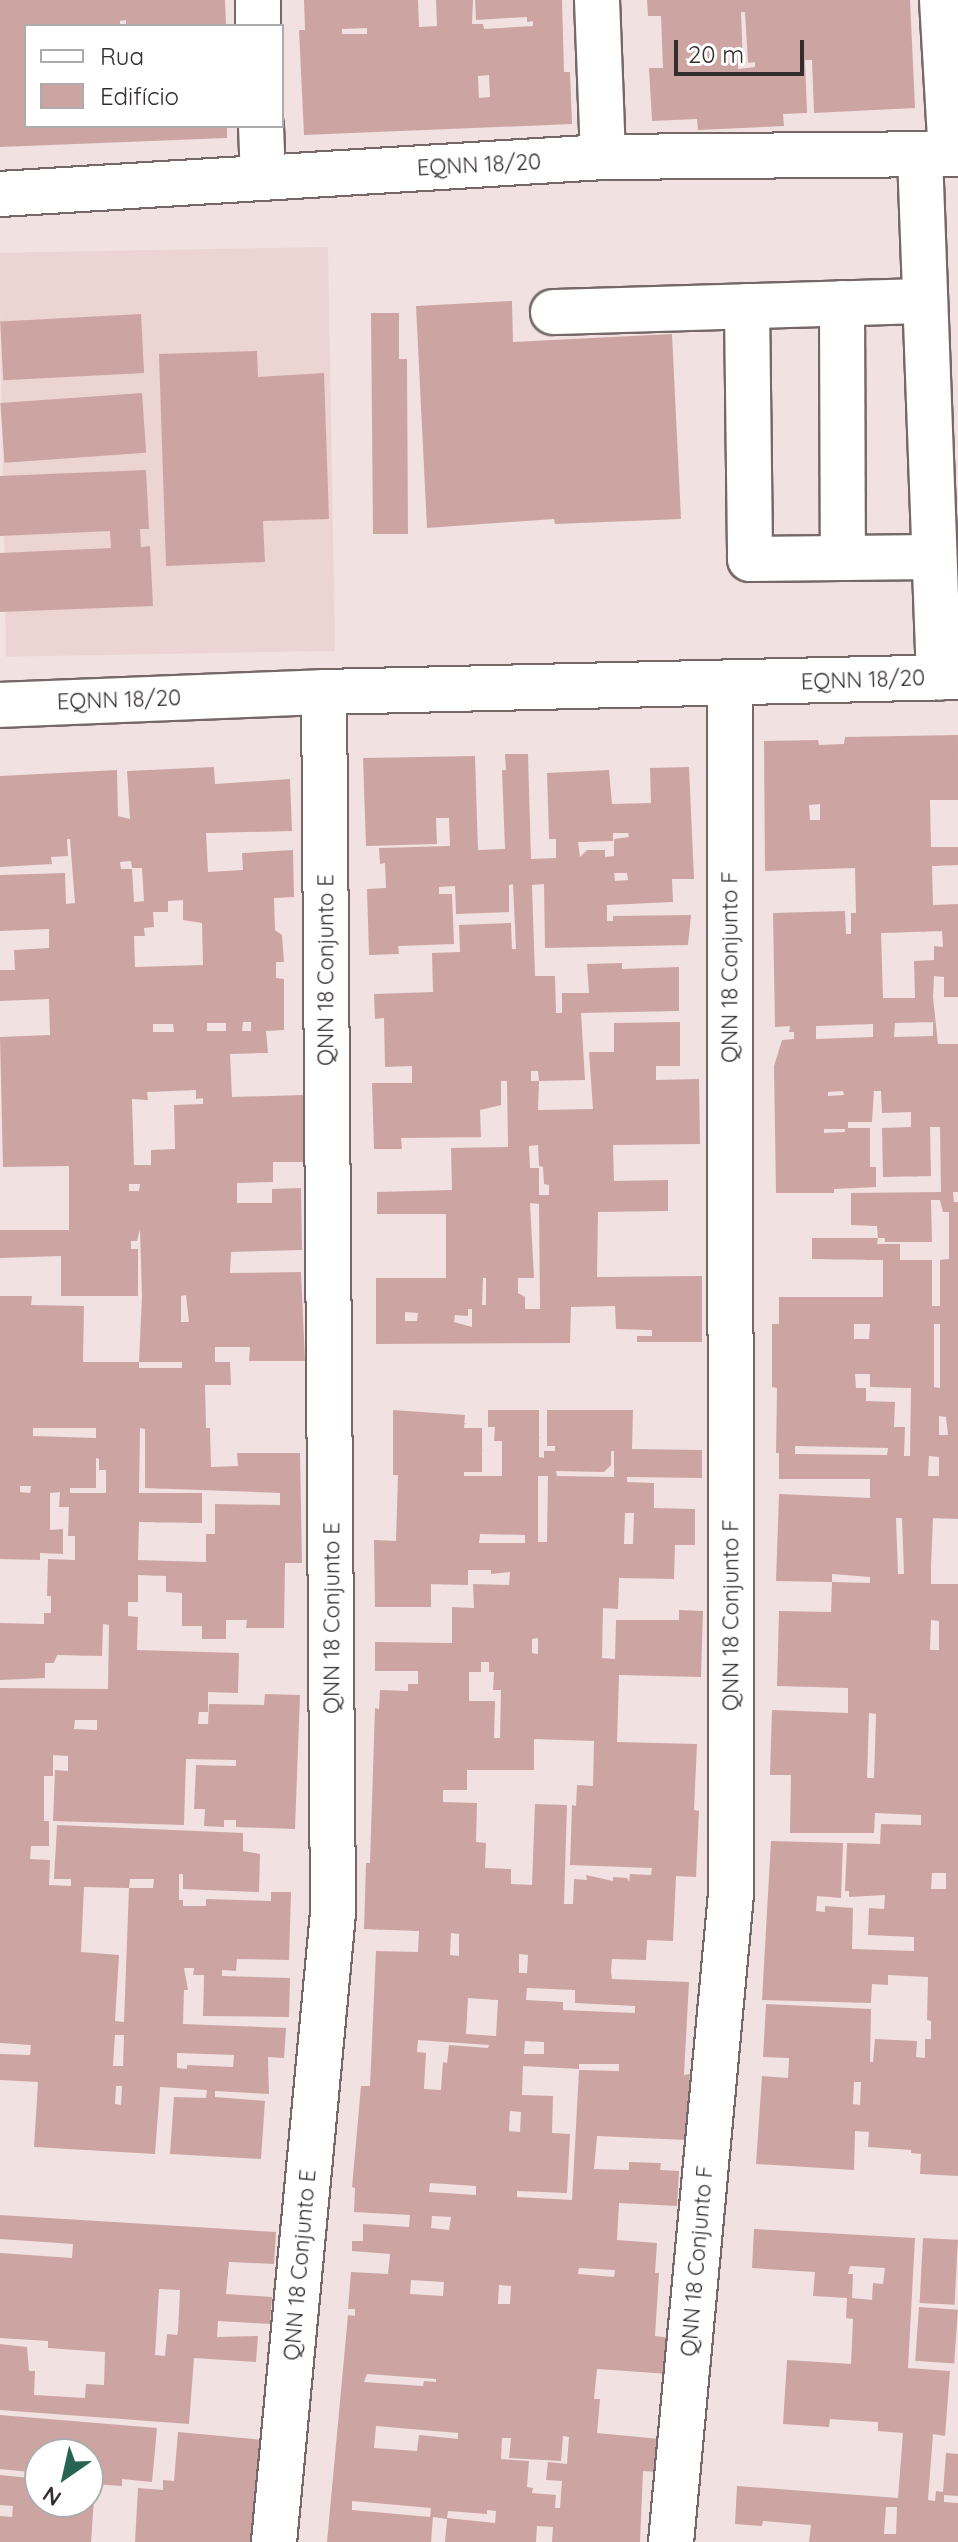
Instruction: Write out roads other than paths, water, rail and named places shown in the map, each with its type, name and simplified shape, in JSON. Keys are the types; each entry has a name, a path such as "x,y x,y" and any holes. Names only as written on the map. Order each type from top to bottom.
{"street":[{"path":"258,0 258,24"},
{"path":"597,0 603,157"},
{"path":"942,0 943,154 925,301 933,557 948,678"},
{"path":"261,128 263,177"},
{"name":"EQNN 18/20","path":"0,194 603,157 943,154"},
{"path":"553,312 925,301"},
{"path":"842,303 843,558"},
{"path":"747,306 750,559 933,557"},
{"name":"EQNN 18/20","path":"0,705 324,692 948,678"},
{"name":"QNN 18 Conjunto F","path":"671,2542 731,1894 730,685"},
{"name":"QNN 18 Conjunto E","path":"274,2542 333,1913 324,692"}]}
